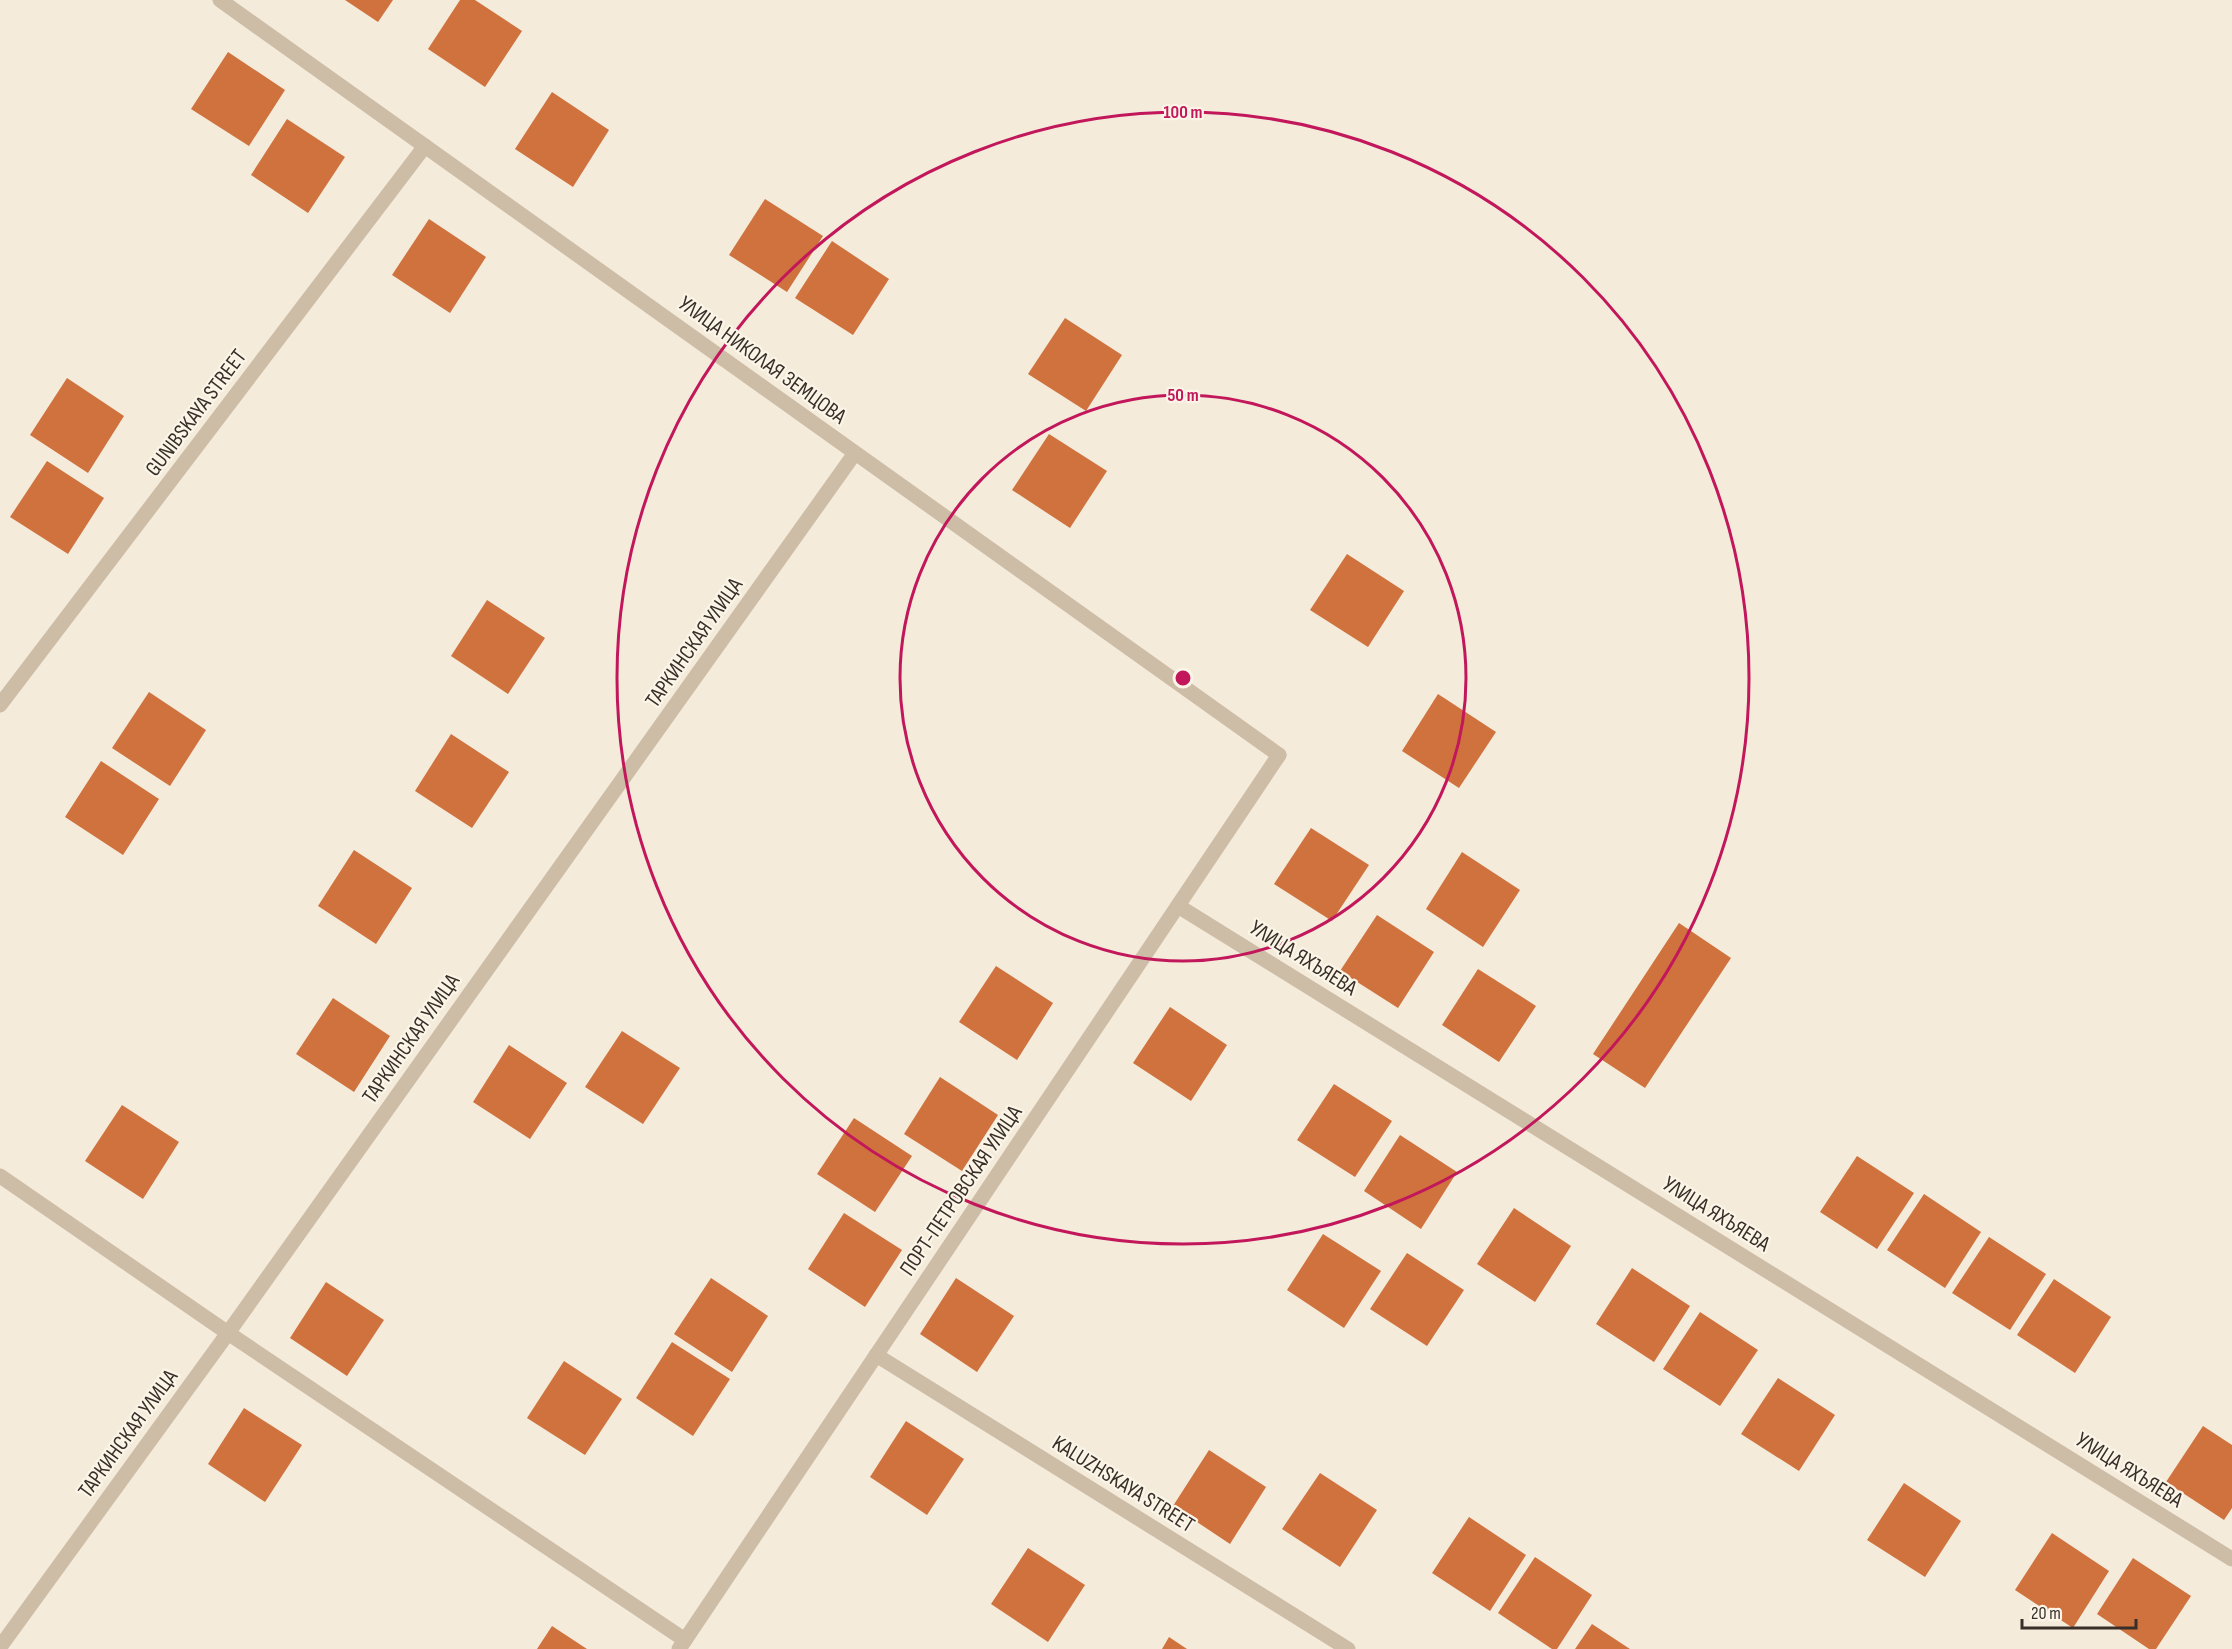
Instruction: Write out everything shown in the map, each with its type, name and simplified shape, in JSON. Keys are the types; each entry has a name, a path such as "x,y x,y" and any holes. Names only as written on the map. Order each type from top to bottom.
{"street":[{"name":"УЛИЦА НИКОЛАЯ ЗЕМЦОВА","path":"220,0 1279,755"},
{"name":"GUNIBSKAYA STREET","path":"0,705 425,146"},
{"name":"ТАРКИНСКАЯ УЛИЦА","path":"0,1647 228,1333 855,453"},
{"name":"ПОРТ-ПЕТРОВСКАЯ УЛИЦА","path":"682,1644 1279,755"},
{"name":"УЛИЦА ЯХЪЯЕВА","path":"1178,906 2232,1559"},
{"path":"0,1176 682,1644"},
{"name":"KALUZHSKAYA STREET","path":"876,1355 1348,1649"}],"building":[{"path":"345,0 393,0 378,22"},
{"path":"460,0 475,0 522,31 485,87 428,49"},
{"path":"228,52 285,90 249,146 191,109"},
{"path":"552,92 609,130 573,187 515,149"},
{"path":"287,119 345,157 308,213 251,175"},
{"path":"765,199 823,236 787,292 729,255"},
{"path":"429,219 486,257 450,313 392,275"},
{"path":"832,241 889,279 853,335 795,298"},
{"path":"1065,318 1122,355 1086,411 1028,374"},
{"path":"67,378 124,416 88,473 30,435"},
{"path":"1049,434 1107,471 1070,528 1012,490"},
{"path":"47,461 104,498 68,554 10,517"},
{"path":"1347,554 1404,591 1368,647 1310,610"},
{"path":"487,600 545,638 508,694 451,656"},
{"path":"149,692 206,730 170,786 112,748"},
{"path":"1438,694 1496,732 1459,788 1402,751"},
{"path":"451,734 509,772 472,828 415,791"},
{"path":"101,761 159,799 123,855 65,817"},
{"path":"1311,828 1369,865 1332,921 1274,884"},
{"path":"354,850 412,888 376,944 318,906"},
{"path":"1462,852 1520,890 1483,947 1426,909"},
{"path":"1377,915 1434,952 1398,1008 1340,971"},
{"path":"1679,923 1731,958 1645,1088 1593,1054"},
{"path":"996,966 1053,1003 1017,1060 959,1022"},
{"path":"1478,969 1536,1006 1499,1062 1442,1025"},
{"path":"333,998 390,1036 354,1092 296,1054"},
{"path":"1170,1007 1227,1045 1191,1101 1133,1063"},
{"path":"622,1031 680,1068 643,1124 585,1087"},
{"path":"509,1045 567,1083 530,1139 473,1102"},
{"path":"940,1077 998,1115 962,1171 904,1134"},
{"path":"1334,1084 1392,1121 1355,1177 1297,1140"},
{"path":"122,1105 179,1142 143,1199 85,1161"},
{"path":"854,1118 912,1156 875,1212 817,1174"},
{"path":"1400,1135 1457,1172 1421,1229 1364,1191"},
{"path":"1857,1156 1914,1193 1877,1249 1820,1212"},
{"path":"1924,1194 1981,1232 1945,1288 1887,1250"},
{"path":"1514,1208 1571,1246 1535,1302 1477,1264"},
{"path":"844,1213 902,1250 865,1307 808,1269"},
{"path":"1323,1234 1381,1271 1344,1328 1287,1290"},
{"path":"1989,1237 2046,1274 2010,1330 1952,1293"},
{"path":"1407,1253 1464,1290 1427,1346 1370,1309"},
{"path":"1632,1268 1690,1306 1654,1362 1596,1324"},
{"path":"711,1278 768,1316 732,1372 674,1334"},
{"path":"956,1278 1014,1316 977,1372 920,1334"},
{"path":"2054,1279 2111,1317 2075,1373 2017,1335"},
{"path":"326,1282 384,1320 347,1376 290,1338"},
{"path":"1700,1312 1758,1350 1720,1406 1663,1369"},
{"path":"672,1342 730,1379 693,1436 636,1398"},
{"path":"564,1361 622,1399 585,1455 527,1418"},
{"path":"1778,1378 1835,1415 1799,1471 1741,1434"},
{"path":"244,1408 302,1445 265,1502 208,1464"},
{"path":"906,1421 964,1459 927,1515 870,1477"},
{"path":"2203,1426 2232,1445 2232,1508 2224,1520 2166,1482"},
{"path":"1209,1450 1266,1487 1230,1544 1173,1506"},
{"path":"1320,1473 1377,1510 1340,1567 1282,1529"},
{"path":"1904,1483 1961,1521 1925,1577 1867,1540"},
{"path":"1469,1517 1526,1555 1490,1611 1432,1573"},
{"path":"2052,1533 2109,1571 2073,1628 2015,1590"},
{"path":"1028,1548 1085,1585 1048,1642 991,1604"},
{"path":"1535,1557 1592,1595 1557,1649 1552,1649 1498,1613"},
{"path":"2133,1558 2191,1596 2156,1649 2149,1649 2097,1614"},
{"path":"1592,1624 1630,1649 1575,1649"},
{"path":"552,1626 587,1649 537,1649"},
{"path":"1169,1637 1187,1649 1162,1649"}]}
